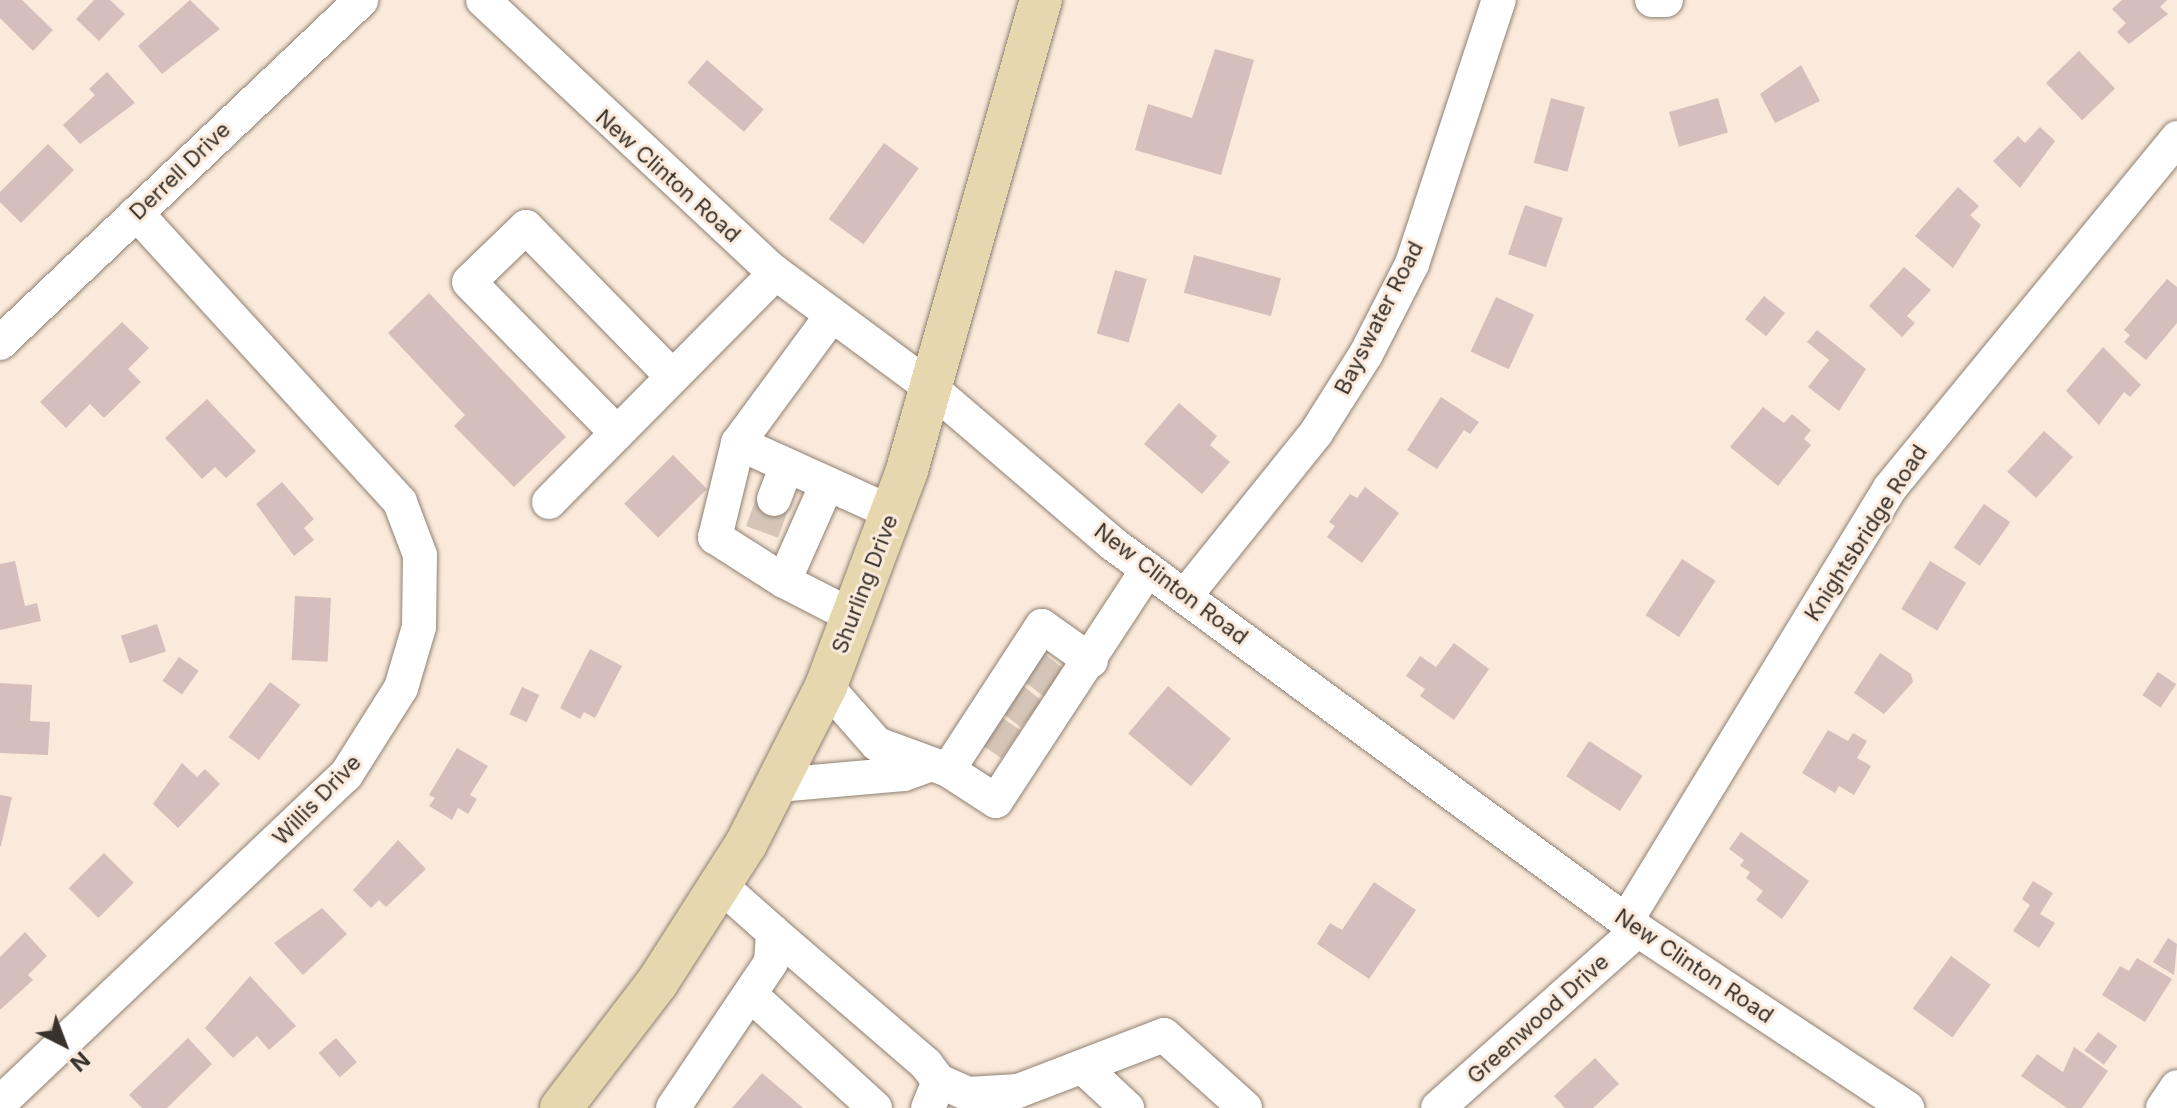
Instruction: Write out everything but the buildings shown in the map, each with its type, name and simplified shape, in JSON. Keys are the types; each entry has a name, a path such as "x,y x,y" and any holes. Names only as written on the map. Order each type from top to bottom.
{"main road":[{"name":"Shurling Drive","path":"561,1108 657,983 720,885 778,785 826,686 892,513 931,388 1041,0"}],"street":[{"name":"Derrell Drive","path":"0,343 361,0"},
{"name":"New Clinton Road","path":"483,0 776,273 931,388 1148,569 1632,925 1907,1108"},
{"name":"Bayswater Road","path":"1185,596 1316,433 1366,354 1412,264 1499,0"},
{"path":"1652,0 1666,0"},
{"name":"Knightsbridge Road","path":"1632,925 1890,488 2177,138"},
{"name":"Willis Drive","path":"0,1103 346,775 401,688 419,627 420,555 400,502 136,213"},
{"path":"617,433 469,282 526,227 672,376"},
{"path":"549,502 776,273"},
{"path":"832,315 738,443 715,537 756,546 784,581 854,617"},
{"path":"738,443 892,513"},
{"path":"774,499 787,465"},
{"path":"784,581 827,484"},
{"path":"778,785 939,768 1001,738 1044,675 1091,661 1148,569"},
{"path":"826,686 877,744 939,768 996,801 1001,738 1044,675 1042,626 1091,661"},
{"path":"720,885 773,932 933,1094 988,1097 1084,1068 1164,1035 1245,1108"},
{"name":"Greenwood Drive","path":"1438,1108 1632,925"},
{"path":"673,1108 753,997 771,962 773,932"},
{"path":"753,997 875,1108"},
{"path":"1084,1068 1127,1108"},
{"path":"2163,1108 2177,1087"}],"tunnel":[{"path":"762,532 774,499"},
{"path":"1031,665 1055,684"},
{"path":"1010,697 1032,715"},
{"path":"987,728 1011,744"}]}
